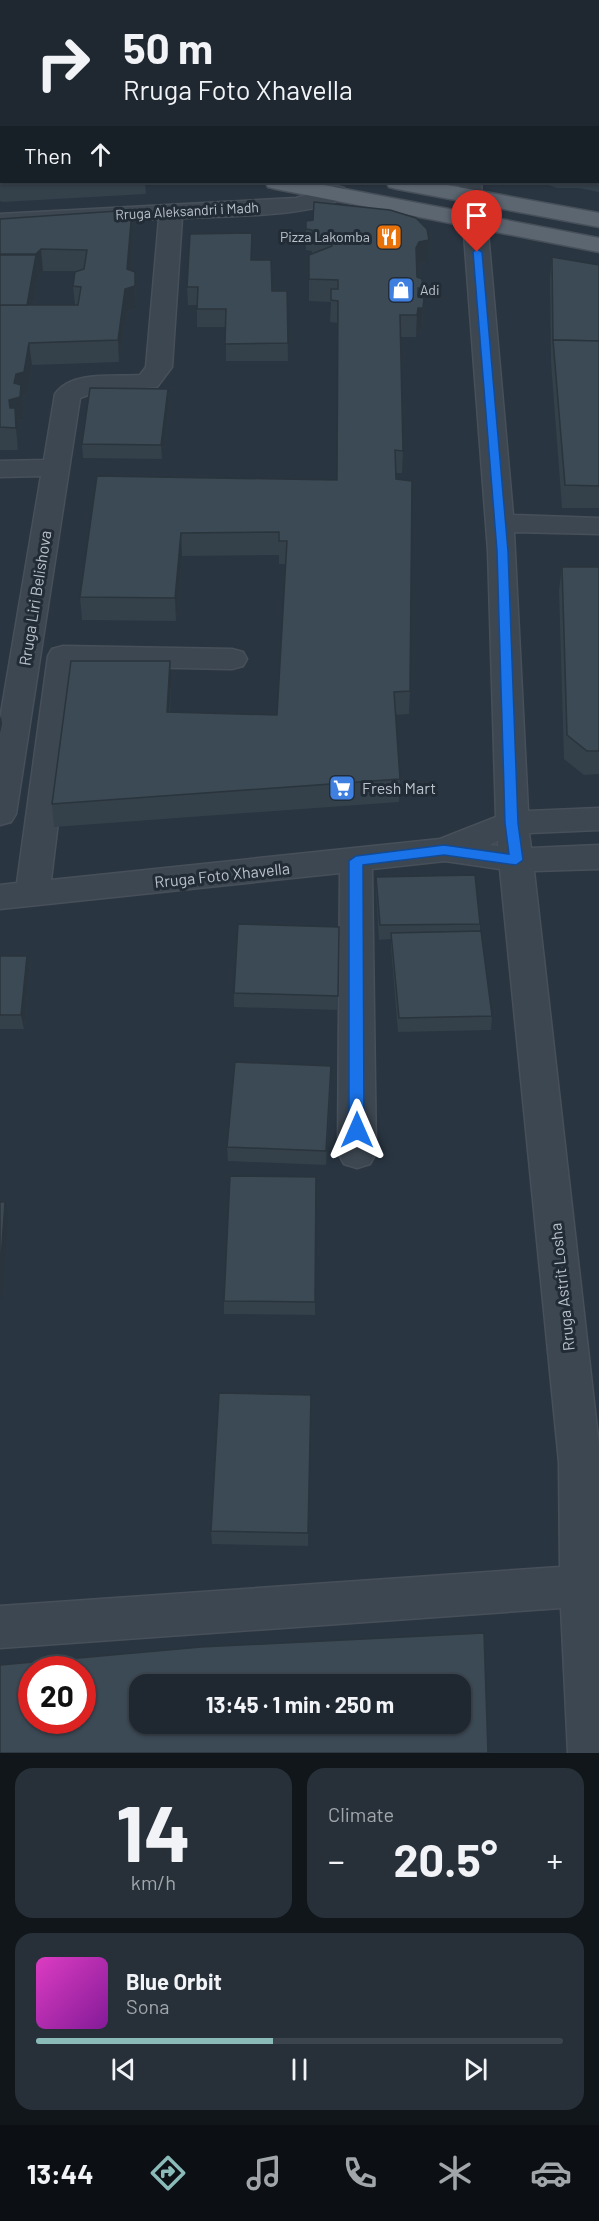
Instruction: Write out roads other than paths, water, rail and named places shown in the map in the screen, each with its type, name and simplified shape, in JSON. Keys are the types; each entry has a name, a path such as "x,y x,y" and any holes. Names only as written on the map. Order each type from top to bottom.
{"main road":[{"path":"281,183 336,193 472,199 599,245"},
{"path":"401,183 472,199 599,220"}],"street":[{"name":"Rruga Aleksandri i Madh","path":"0,222 296,205 317,201 336,193"},
{"name":"Rruga Astrit Losha","path":"472,199 500,523 514,842 589,1461 582,1586 591,1753"},
{"name":"Rruga Liri Belishova","path":"0,814 68,394 78,387 148,382 159,367 171,211"},
{"path":"0,469 56,468"},
{"path":"500,523 599,526"},
{"path":"32,895 63,656 232,658"},
{"path":"514,842 599,819"},
{"path":"514,842 599,857"},
{"name":"Rruga Foto Xhavella","path":"0,897 356,861 514,842"},
{"path":"356,861 357,1153"},
{"path":"0,1627 582,1586"}],"place":[{"name":"Pizza Lakomba","path":"389,237"},
{"name":"Adi","path":"401,290"},
{"name":"Fresh Mart","path":"342,788"}]}
